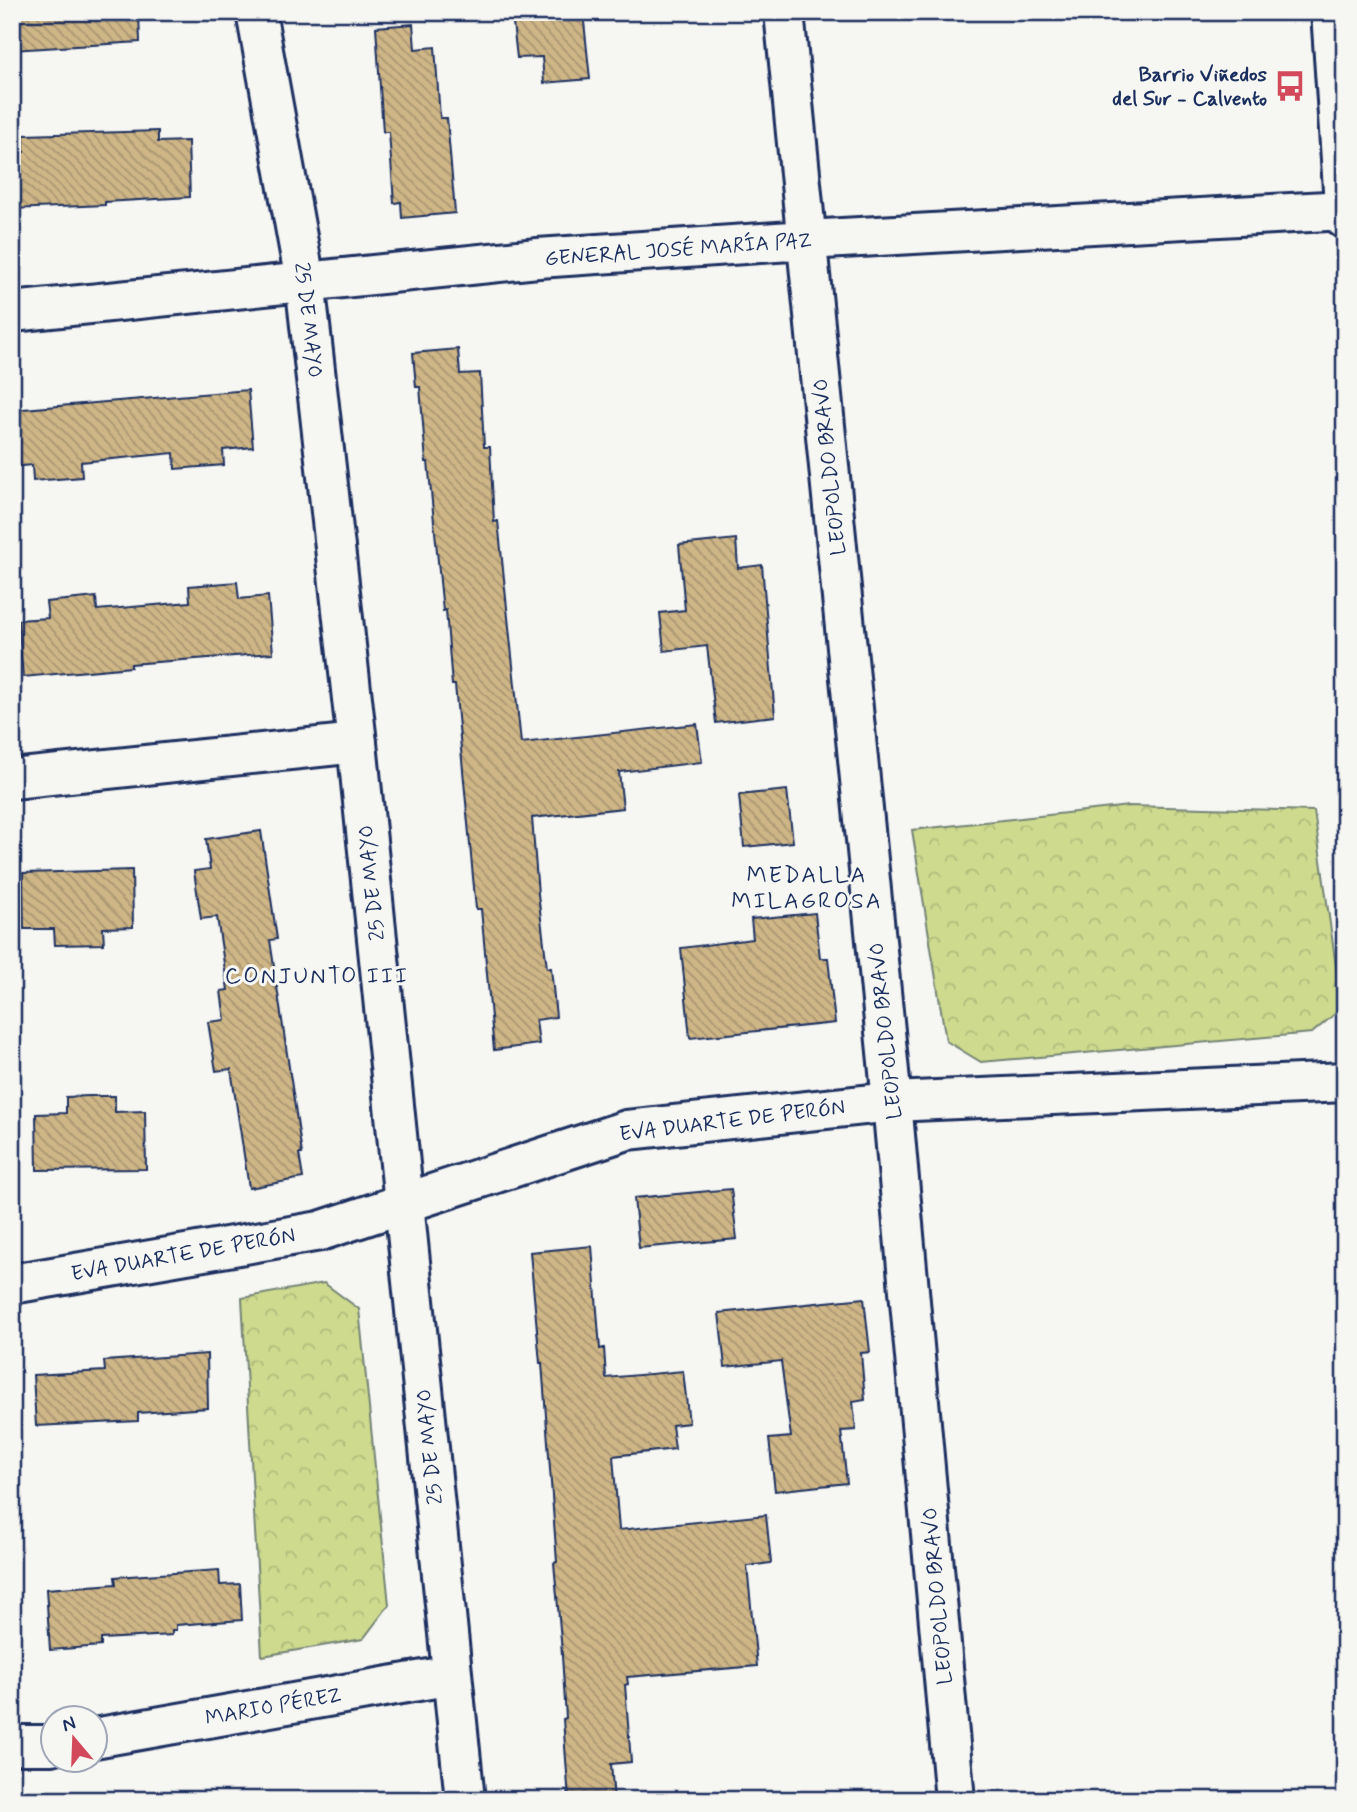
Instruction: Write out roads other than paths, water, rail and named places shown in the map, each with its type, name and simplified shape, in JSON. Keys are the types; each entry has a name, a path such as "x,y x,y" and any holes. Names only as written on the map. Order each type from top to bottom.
{"street":[{"name":"25 DE MAYO","path":"256,12 305,281 357,743 465,1800"},
{"name":"LEOPOLDO BRAVO","path":"784,12 892,1102 955,1800"},
{"path":"1331,12 1345,219"},
{"name":"GENERAL JOSÉ MARÍA PAZ","path":"12,312 538,258 1344,210"},
{"path":"12,779 357,743"},
{"name":"EVA DUARTE DE PERÓN","path":"12,1284 320,1231 627,1129 892,1102 1345,1082"},
{"name":"MARIO PÉREZ","path":"108,1736 452,1675"},
{"path":"12,1745 38,1745"}],"place":[{"name":"Barrio Viñedos del Sur - Calvento","path":"1290,86"}],"district":[{"name":"MEDALLA MILAGROSA","path":"807,887"},
{"name":"CONJUNTO III","path":"317,975"}]}
